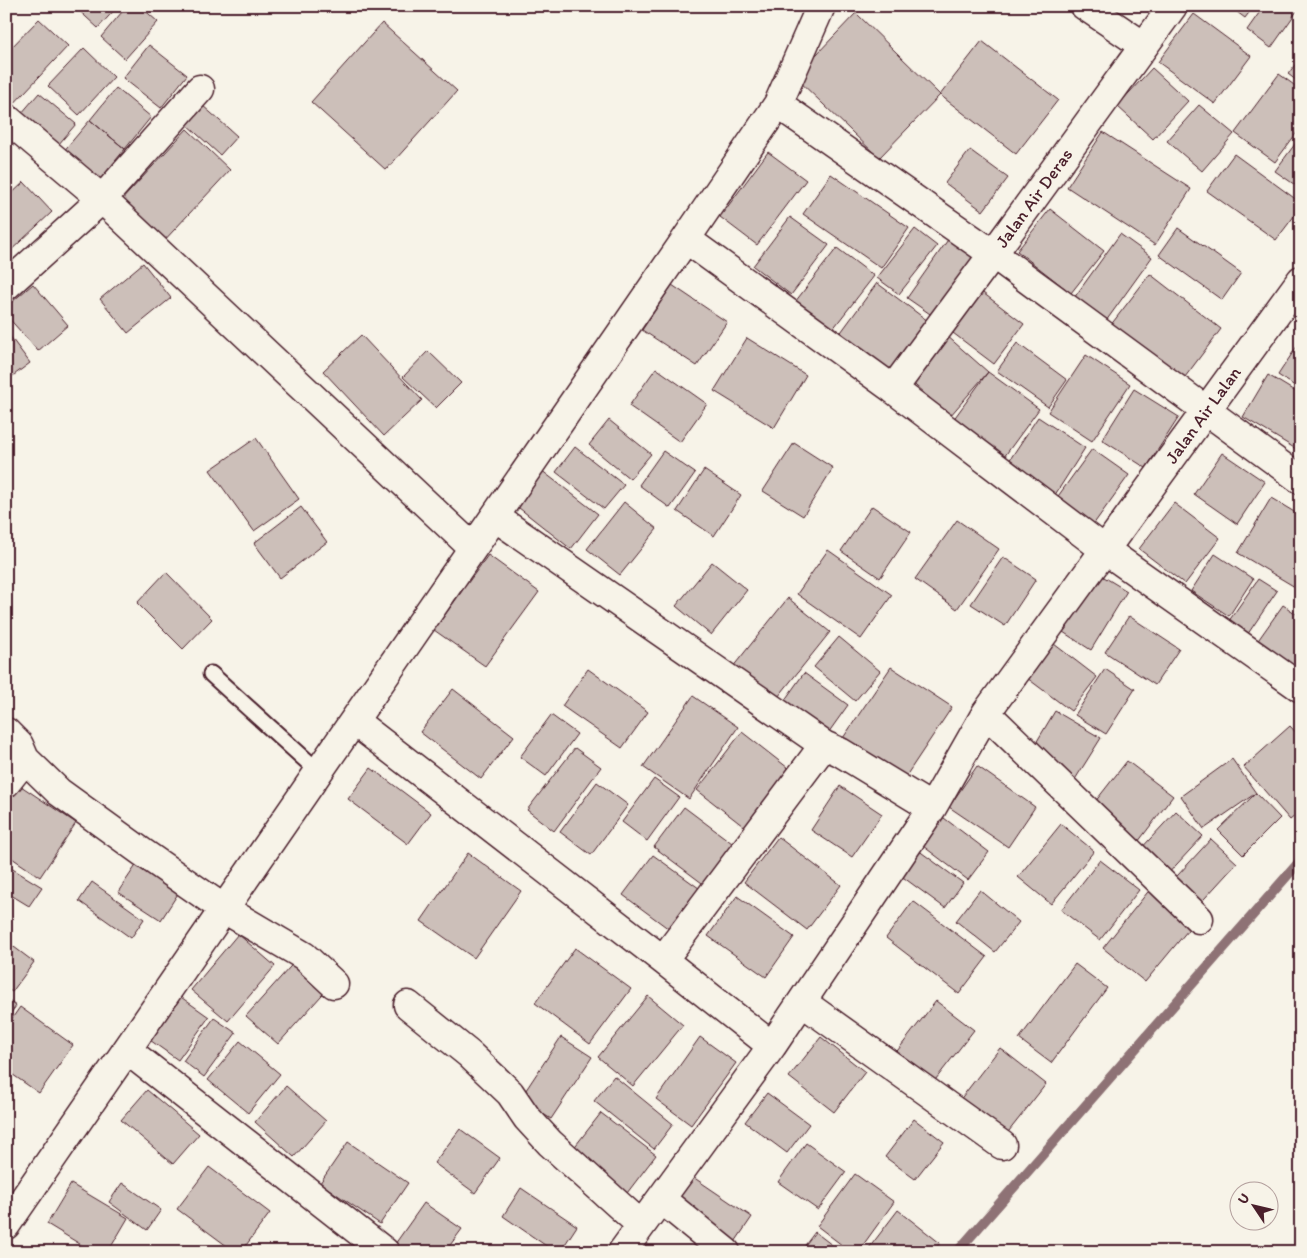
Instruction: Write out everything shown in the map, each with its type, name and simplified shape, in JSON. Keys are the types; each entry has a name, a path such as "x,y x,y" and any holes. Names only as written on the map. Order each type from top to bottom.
{"street":[{"path":"6,1225 778,104 821,6"},
{"path":"1085,6 1144,46"},
{"name":"Jalan Air Deras","path":"893,389 1173,6"},
{"path":"6,286 102,199 200,89"},
{"path":"778,104 993,254 1301,480"},
{"path":"6,118 102,199 473,548"},
{"path":"686,239 893,389 1105,550 1301,688"},
{"name":"Jalan Air Lalan","path":"622,1252 802,1002 932,808 986,713 1301,280"},
{"path":"495,517 824,745 840,752 932,808"},
{"path":"986,713 1199,919"},
{"path":"354,721 772,1046"},
{"path":"6,732 19,745 25,759 59,792 224,909 304,956 334,984"},
{"path":"663,960 824,745"},
{"path":"6,783 25,759"},
{"path":"802,1002 1002,1145"},
{"path":"408,1005 469,1054 510,1093 528,1118 550,1143 642,1225"},
{"path":"126,1050 385,1252"},
{"path":"661,1199 726,1252"}],"lane":[{"path":"211,674 319,772"}],"building":[{"path":"74,6 118,6 98,28"},
{"path":"127,6 140,6 158,22 125,59 101,37"},
{"path":"1229,6 1254,6 1245,18"},
{"path":"1264,6 1290,6 1297,11 1271,48 1247,30"},
{"path":"856,13 940,95 879,158 795,77"},
{"path":"1194,14 1251,56 1215,104 1158,62"},
{"path":"39,19 68,46 9,109 6,107 6,53"},
{"path":"382,23 457,91 386,170 311,102"},
{"path":"982,41 1058,100 1016,154 940,95"},
{"path":"149,45 187,75 161,108 123,78"},
{"path":"84,48 114,77 79,115 48,86"},
{"path":"1301,57 1301,84 1288,74"},
{"path":"1152,68 1188,101 1153,139 1117,106"},
{"path":"1279,74 1301,90 1301,127 1275,162 1235,133"},
{"path":"116,88 151,117 125,149 90,120"},
{"path":"39,93 76,124 58,145 21,114"},
{"path":"202,105 237,136 220,155 185,123"},
{"path":"1199,105 1234,134 1202,171 1167,141"},
{"path":"90,120 125,149 93,188 57,159"},
{"path":"187,129 230,170 161,244 118,204"},
{"path":"1103,132 1191,189 1155,245 1067,187"},
{"path":"1301,136 1301,189 1275,171"},
{"path":"970,150 1008,178 983,211 945,183"},
{"path":"768,152 806,180 757,245 720,217"},
{"path":"1234,154 1301,203 1301,207 1276,240 1207,191"},
{"path":"831,174 909,228 881,268 803,214"},
{"path":"24,182 52,212 6,255 6,199"},
{"path":"1050,209 1104,251 1071,293 1017,251"},
{"path":"790,217 829,245 791,295 753,266"},
{"path":"1178,228 1241,273 1222,300 1159,255"},
{"path":"915,229 937,246 899,294 877,278"},
{"path":"952,234 978,252 933,316 907,298"},
{"path":"1120,234 1152,257 1106,321 1074,298"},
{"path":"837,248 874,276 832,330 795,302"},
{"path":"143,263 171,298 128,333 100,299"},
{"path":"1150,274 1221,329 1182,381 1110,326"},
{"path":"877,283 932,324 891,380 836,339"},
{"path":"33,284 68,325 38,351 6,315 6,307"},
{"path":"672,285 727,322 697,366 642,330"},
{"path":"979,290 1024,324 994,364 949,330"},
{"path":"6,331 30,363 6,381"},
{"path":"361,335 422,400 384,436 323,371"},
{"path":"946,335 988,372 950,416 908,379"},
{"path":"747,338 806,375 774,428 714,391"},
{"path":"1301,340 1301,390 1278,375"},
{"path":"1017,343 1067,380 1048,407 997,371"},
{"path":"428,351 461,383 436,408 403,377"},
{"path":"1086,355 1130,384 1092,441 1048,412"},
{"path":"656,368 707,404 680,442 629,406"},
{"path":"988,372 1039,409 1004,457 953,420"},
{"path":"1268,375 1301,395 1301,452 1243,417"},
{"path":"1134,389 1179,417 1146,468 1102,440"},
{"path":"1038,417 1085,448 1051,501 1003,470"},
{"path":"609,420 651,454 630,479 589,445"},
{"path":"256,438 299,499 254,531 210,470"},
{"path":"794,443 833,468 803,516 763,491"},
{"path":"575,447 624,485 604,509 556,472"},
{"path":"1092,449 1129,475 1093,525 1056,499"},
{"path":"663,451 695,473 670,508 639,485"},
{"path":"1222,453 1265,482 1237,524 1194,494"},
{"path":"541,470 598,514 571,549 514,504"},
{"path":"704,470 741,495 714,536 677,511"},
{"path":"1271,498 1301,516 1301,577 1295,587 1238,553"},
{"path":"624,502 657,529 620,575 587,549"},
{"path":"1174,503 1220,538 1185,584 1139,549"},
{"path":"872,506 911,532 880,578 841,551"},
{"path":"301,507 327,542 280,578 254,543"},
{"path":"957,520 999,549 957,609 915,579"},
{"path":"828,550 892,595 861,639 797,594"},
{"path":"1215,554 1253,579 1229,616 1191,591"},
{"path":"488,555 539,592 485,666 434,630"},
{"path":"1003,557 1036,579 1005,626 971,604"},
{"path":"712,562 747,590 711,635 676,606"},
{"path":"166,572 212,619 183,649 137,603"},
{"path":"1099,574 1127,591 1091,650 1063,632"},
{"path":"1258,579 1277,591 1243,641 1224,628"},
{"path":"788,598 830,632 774,702 732,668"},
{"path":"1283,605 1301,617 1301,671 1254,646"},
{"path":"1129,616 1179,649 1155,685 1105,652"},
{"path":"839,637 880,671 855,701 814,667"},
{"path":"1054,644 1097,677 1071,711 1027,678"},
{"path":"891,667 952,707 902,782 841,741"},
{"path":"588,669 648,712 622,748 562,706"},
{"path":"1105,669 1135,689 1106,734 1075,715"},
{"path":"804,673 848,705 821,743 777,711"},
{"path":"453,689 514,736 481,779 420,732"},
{"path":"693,696 738,727 689,799 643,767"},
{"path":"1055,711 1101,738 1074,781 1030,753"},
{"path":"551,715 577,734 546,776 520,757"},
{"path":"1290,726 1301,738 1301,811 1290,820 1244,767"},
{"path":"742,732 797,775 752,833 697,790"},
{"path":"575,748 601,767 554,831 527,810"},
{"path":"1232,759 1256,793 1204,829 1181,796"},
{"path":"1127,761 1173,796 1138,842 1091,807"},
{"path":"977,766 1035,807 1008,847 949,807"},
{"path":"371,768 431,813 408,844 348,799"},
{"path":"654,779 679,797 647,841 622,822"},
{"path":"15,782 76,823 40,877 6,854 6,796"},
{"path":"597,782 628,805 591,855 560,832"},
{"path":"840,786 882,814 852,857 811,830"},
{"path":"1256,793 1280,818 1243,855 1218,830"},
{"path":"684,807 740,849 710,889 654,847"},
{"path":"1176,811 1203,836 1164,878 1137,853"},
{"path":"940,815 989,852 968,880 919,843"},
{"path":"1061,824 1094,851 1051,904 1018,877"},
{"path":"778,837 841,885 807,930 744,882"},
{"path":"1211,839 1237,863 1194,910 1167,887"},
{"path":"918,850 963,883 945,908 900,875"},
{"path":"468,853 521,891 474,958 421,921"},
{"path":"653,855 703,891 673,932 623,895"},
{"path":"1100,860 1139,890 1100,940 1061,910"},
{"path":"139,861 181,889 161,920 118,892"},
{"path":"6,865 42,887 29,906 6,892"},
{"path":"92,882 144,919 131,938 79,901"},
{"path":"1155,883 1198,918 1145,982 1103,948"},
{"path":"980,890 1019,922 995,952 956,921"},
{"path":"737,896 794,937 766,977 708,936"},
{"path":"913,901 987,957 959,994 886,938"},
{"path":"238,934 275,966 228,1021 191,990"},
{"path":"6,941 34,962 12,992 6,988"},
{"path":"575,948 631,989 590,1044 535,1003"},
{"path":"298,958 330,986 278,1044 246,1016"},
{"path":"1075,964 1107,988 1051,1063 1019,1039"},
{"path":"178,995 209,1017 178,1060 147,1038"},
{"path":"648,996 683,1025 633,1086 598,1057"},
{"path":"6,999 16,1006 6,1020"},
{"path":"936,1001 974,1030 932,1084 894,1055"},
{"path":"20,1007 73,1045 39,1093 6,1070 6,1027"},
{"path":"214,1018 236,1033 204,1077 183,1061"},
{"path":"561,1037 592,1057 551,1119 520,1099"},
{"path":"700,1037 736,1063 691,1125 656,1099"},
{"path":"821,1037 865,1072 834,1112 789,1077"},
{"path":"240,1041 280,1074 248,1113 208,1080"},
{"path":"1000,1048 1046,1084 1005,1136 959,1101"},
{"path":"614,1076 673,1124 654,1149 594,1101"},
{"path":"286,1086 326,1121 294,1157 255,1122"},
{"path":"147,1090 199,1134 173,1164 121,1120"},
{"path":"767,1093 809,1124 787,1153 745,1122"},
{"path":"601,1113 656,1155 624,1197 569,1154"},
{"path":"914,1119 944,1142 915,1179 885,1157"},
{"path":"460,1129 500,1158 475,1193 434,1163"},
{"path":"348,1142 408,1183 380,1224 320,1183"},
{"path":"806,1143 846,1172 818,1210 778,1182"},
{"path":"209,1167 270,1213 241,1252 235,1252 177,1209"},
{"path":"855,1174 894,1202 858,1252 851,1252 817,1226"},
{"path":"690,1175 752,1217 733,1245 671,1203"},
{"path":"122,1183 161,1210 147,1230 109,1202"},
{"path":"71,1184 128,1218 108,1252 93,1252 47,1224"},
{"path":"521,1188 577,1226 560,1252 555,1252 503,1216"},
{"path":"424,1203 462,1229 445,1252 405,1252 395,1244"},
{"path":"898,1210 940,1243 933,1252 866,1252"},
{"path":"815,1232 841,1252 800,1252"}],"waterway":[{"path":"957,1252 1301,860"}]}
